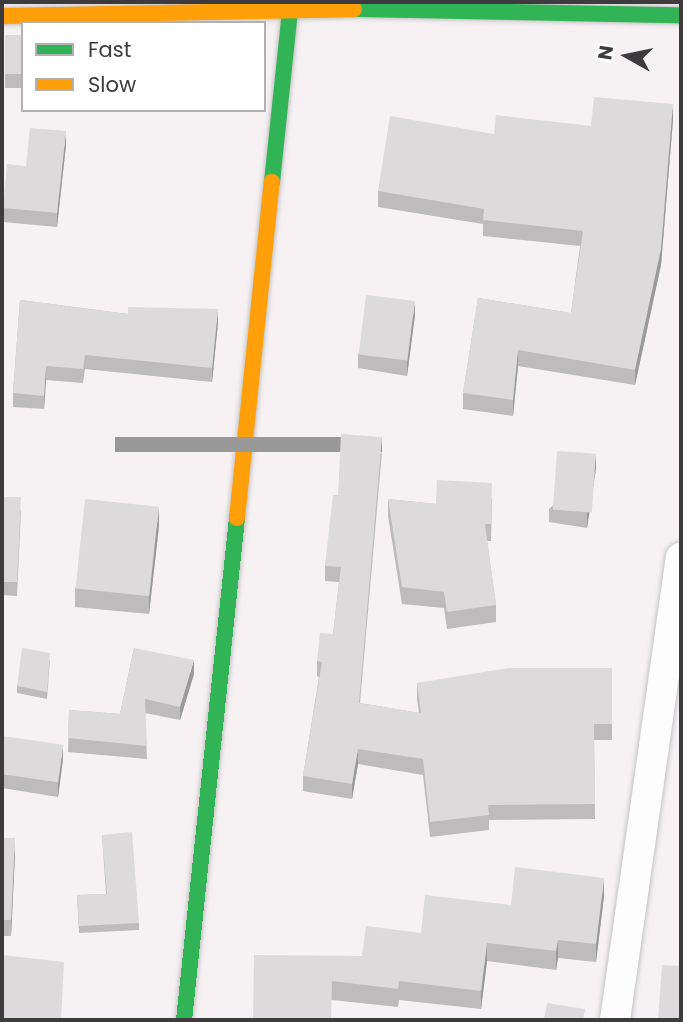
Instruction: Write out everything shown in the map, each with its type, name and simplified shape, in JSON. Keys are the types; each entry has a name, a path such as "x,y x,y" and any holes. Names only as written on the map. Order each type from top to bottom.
{"street":[{"path":"2,16 290,10 681,15"},
{"path":"184,1020 290,10"},
{"path":"615,1020 681,558"}],"building":[{"path":"5,35 21,35 21,74 5,74"},
{"path":"594,97 673,104 661,249 635,370 518,350 513,400 463,393 478,298 571,313 583,231 483,220 484,209 378,191 390,116 494,134 496,115 591,126"},
{"path":"30,128 66,131 57,213 3,208 7,164 26,166"},
{"path":"366,295 415,301 407,361 359,355"},
{"path":"20,300 128,314 128,307 218,309 212,368 85,355 83,369 46,366 44,396 13,393"},
{"path":"341,434 382,437 359,703 421,713 417,683 508,668 612,668 612,724 594,724 595,804 488,805 489,815 430,822 423,759 358,749 352,784 303,776 322,662 317,661 320,633 333,634 341,567 325,566 333,495 338,495"},
{"path":"557,451 596,454 592,513 553,510"},
{"path":"437,480 492,483 491,524 485,524 496,605 447,612 444,592 402,587 388,499 436,504"},
{"path":"2,497 21,497 17,582 2,582"},
{"path":"85,499 159,507 149,596 76,589"},
{"path":"22,648 50,653 47,692 17,686"},
{"path":"134,648 194,660 180,707 145,699 147,746 68,738 69,710 120,714"},
{"path":"2,736 63,745 58,782 2,774"},
{"path":"132,832 139,923 79,926 77,895 107,894 102,835"},
{"path":"2,838 15,838 11,920 2,920"},
{"path":"515,867 604,878 596,944 558,940 556,951 487,943 481,991 399,981 398,989 332,981 331,1020 253,1020 254,955 362,956 366,926 421,933 425,895 511,905"},
{"path":"2,955 64,962 61,1020 2,1020"},
{"path":"662,965 681,966 681,1020 658,1020"},
{"path":"547,1003 585,1009 583,1020 544,1020"}],"traffic: fast":[{"path":"354,9 681,15"},
{"path":"272,182 290,10"},
{"path":"184,1020 237,518"}],"traffic: slow":[{"path":"2,16 354,9"},
{"path":"237,518 272,182"}]}
